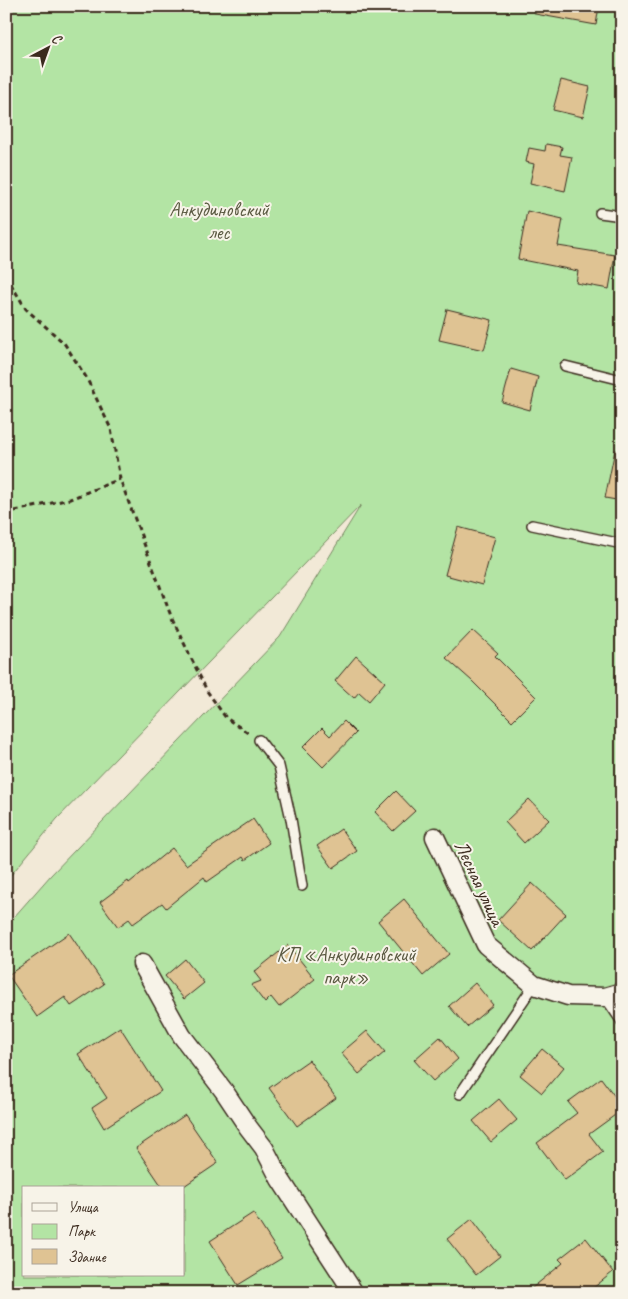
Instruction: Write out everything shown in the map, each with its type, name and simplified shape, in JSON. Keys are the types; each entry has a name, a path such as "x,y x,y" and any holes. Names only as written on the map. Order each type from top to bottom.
{"street":[{"name":"Лесная улица","path":"435,838 486,945 534,985 568,996 613,994"},
{"path":"142,964 182,1036 264,1148 280,1179 354,1293"}],"lane":[{"path":"600,213 622,216"},
{"path":"565,366 622,380"},
{"path":"532,525 622,544"},
{"path":"258,740 279,766 291,819 302,886"},
{"path":"460,1094 534,985"},
{"path":"613,994 622,1022"}],"path":[{"path":"6,276 26,309 64,343 86,377 111,429 120,479 171,616 207,691 226,718 258,740"},
{"path":"6,513 70,499 120,479"}],"green space":[{"name":"КП «Анкудиновский парк»","path":"6,6 622,6 622,1293 6,1293 6,926 51,875 280,637 361,505 57,819 6,881"}],"building":[{"path":"536,6 599,6 596,25 535,14"},
{"path":"561,80 590,87 583,117 553,110"},
{"path":"546,144 562,147 560,155 572,157 565,191 530,183 534,164 526,162 529,148 545,151"},
{"path":"527,211 563,219 558,246 615,255 609,289 576,283 578,271 518,259"},
{"path":"447,309 492,320 484,350 439,340"},
{"path":"511,369 538,377 530,410 502,402"},
{"path":"615,450 622,451 622,501 605,498"},
{"path":"458,527 495,537 482,585 445,575"},
{"path":"473,630 498,653 495,656 536,697 512,721 446,658"},
{"path":"356,656 385,682 369,701 359,692 354,698 335,681"},
{"path":"344,721 356,733 323,767 303,747 322,728 330,736"},
{"path":"396,791 415,811 393,831 375,812"},
{"path":"529,799 549,820 524,843 505,822"},
{"path":"253,819 269,843 245,860 243,857 207,882 204,877 166,908 162,903 133,924 129,919 118,927 100,902 128,881 129,883 172,848 186,865"},
{"path":"341,829 357,851 333,868 317,846"},
{"path":"532,883 566,914 532,951 498,920"},
{"path":"404,899 449,954 423,976 378,921"},
{"path":"69,933 104,984 71,1006 65,997 37,1017 8,975"},
{"path":"288,945 315,979 279,1007 271,997 265,1003 251,985 261,981 254,972"},
{"path":"185,959 204,983 184,999 165,976"},
{"path":"475,983 493,1005 467,1027 449,1006"},
{"path":"120,1027 161,1091 104,1128 92,1108 107,1098 78,1054"},
{"path":"367,1031 385,1052 359,1074 341,1053"},
{"path":"440,1037 458,1059 433,1081 414,1060"},
{"path":"542,1049 564,1067 542,1093 520,1075"},
{"path":"309,1060 336,1098 297,1126 269,1088"},
{"path":"601,1078 622,1106 622,1110 589,1134 603,1152 565,1180 537,1143 577,1113 568,1102"},
{"path":"499,1099 517,1120 491,1142 473,1121"},
{"path":"185,1115 218,1163 184,1186 162,1186 136,1148"},
{"path":"253,1213 282,1258 238,1285 210,1241"},
{"path":"472,1219 500,1256 476,1275 447,1239"},
{"path":"586,1238 613,1272 587,1293 526,1293 563,1263 559,1259"}],"park label":[{"name":"Анкудиновский лес","path":"219,220"}]}
